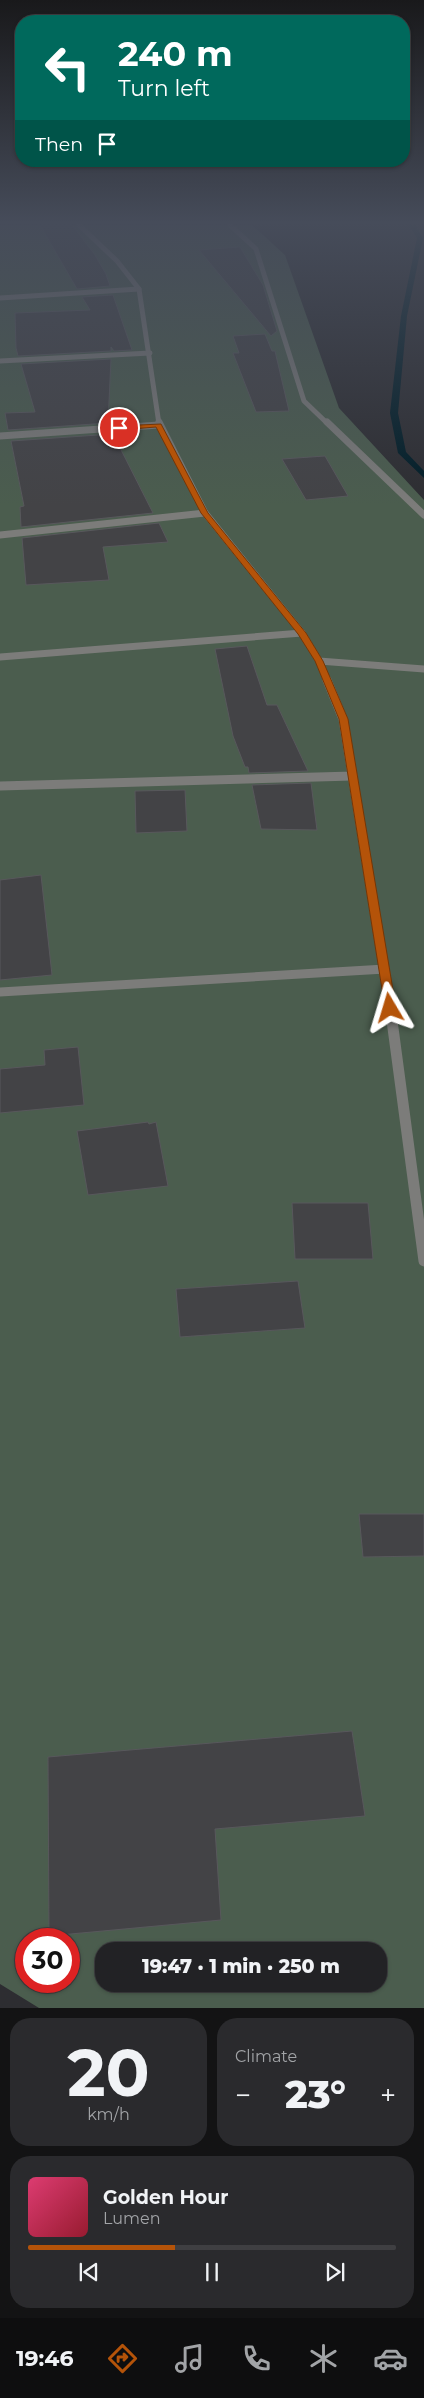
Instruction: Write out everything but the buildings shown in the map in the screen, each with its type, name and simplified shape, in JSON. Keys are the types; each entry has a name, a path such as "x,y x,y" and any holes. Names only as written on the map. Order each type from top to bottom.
{"street":[{"path":"144,319 159,425 205,513 302,633 319,661 343,719 385,969 424,1261"},
{"path":"278,319 304,401 424,515"},
{"path":"0,361 150,353"},
{"path":"0,436 159,425"},
{"path":"0,535 205,513"},
{"path":"0,657 302,633"},
{"path":"319,661 424,669"},
{"path":"0,786 353,776"},
{"path":"0,992 385,969"}],"green space":[{"path":"0,319 307,319 339,408 424,500 424,2008 39,2008 0,1984"}],"waterway":[{"path":"404,319 394,413 402,453 424,476"}],"route":[{"path":"119,428 159,425 205,513 302,633 319,661 343,719 390,1008"}]}
